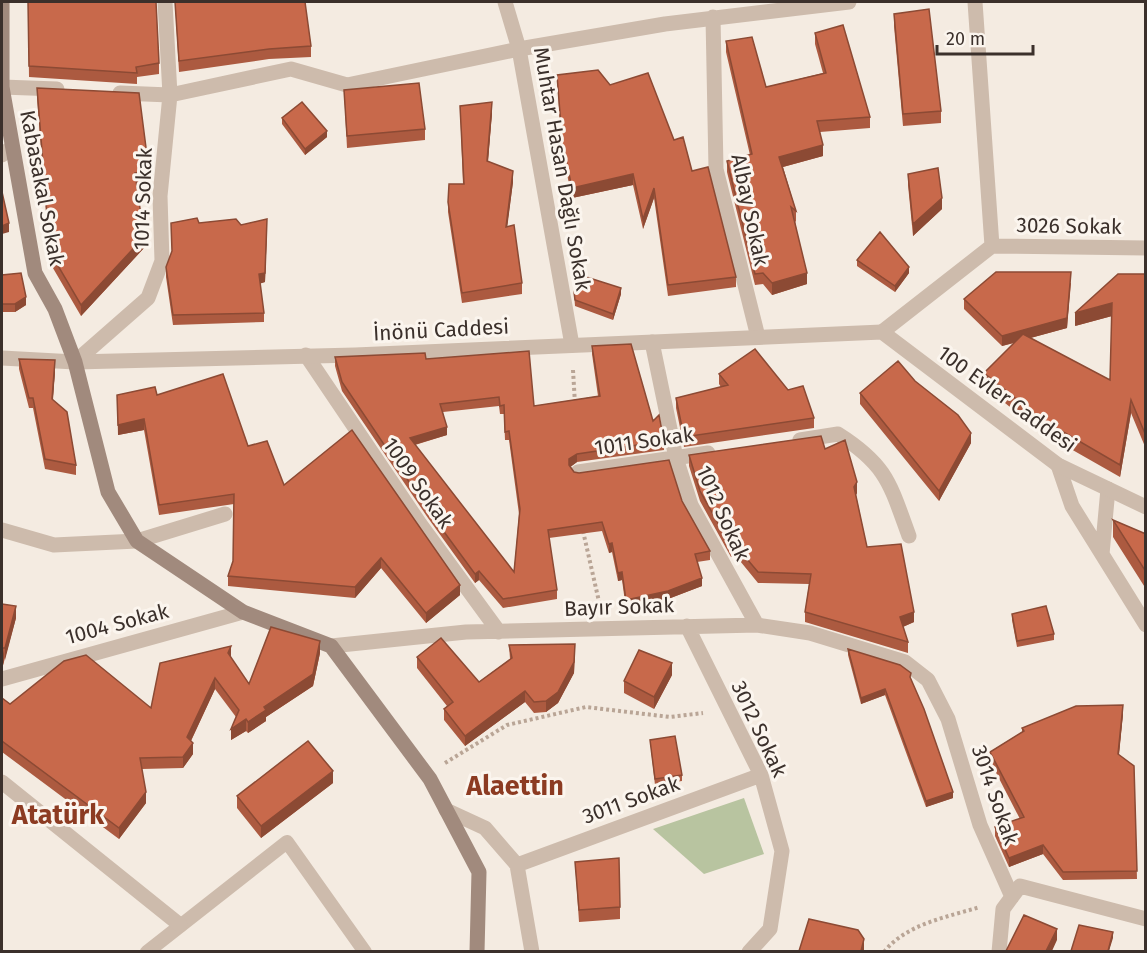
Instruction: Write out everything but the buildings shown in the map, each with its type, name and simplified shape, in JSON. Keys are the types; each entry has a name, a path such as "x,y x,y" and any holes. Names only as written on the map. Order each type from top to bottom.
{"main road":[{"name":"Kabasakal Sokak","path":"2,2 2,87 7,151 35,273 55,309 75,362 108,492 137,541"},
{"path":"137,541 243,612 331,646 426,774 479,872 477,951"}],"street":[{"name":"1014 Sokak","path":"75,362 148,298 162,261 160,196 170,95 165,2"},
{"name":"Muhtar Hasan Dağlı Sokak","path":"505,2 519,49 572,345"},
{"path":"102,92 170,95 291,69 347,85 519,49 713,17 849,2"},
{"path":"882,332 992,246 975,2"},
{"name":"Albay Sokak","path":"713,17 716,169 758,337"},
{"path":"2,87 69,90"},
{"name":"3026 Sokak","path":"992,246 1146,248"},
{"name":"İnönü Caddesi","path":"2,358 75,362 882,332"},
{"name":"100 Evler Caddesi","path":"882,332 1058,465 1146,507"},
{"name":"1012 Sokak","path":"652,342 676,458 691,505 757,625"},
{"name":"1009 Sokak","path":"306,355 420,524 499,632"},
{"path":"780,443 838,434 863,450 889,480 909,536"},
{"name":"1011 Sokak","path":"578,472 722,451"},
{"path":"1058,465 1072,506 1146,625"},
{"path":"1102,554 1108,489"},
{"path":"2,530 54,545 137,541 225,514"},
{"name":"1004 Sokak","path":"2,679 243,612"},
{"name":"Bayır Sokak","path":"331,646 466,632 757,625 810,633 905,662"},
{"name":"3012 Sokak","path":"687,626 761,775 782,851 770,929 749,951"},
{"name":"3014 Sokak","path":"905,662 928,680 948,719 980,825 1012,897"},
{"name":"3011 Sokak","path":"517,865 761,775"},
{"path":"2,782 180,925"},
{"path":"446,810 485,828 517,865 532,951"},
{"path":"999,951 1003,909 1020,886 1146,919"}],"lane":[{"path":"147,951 287,842 365,951"}],"path":[{"path":"426,774 507,725 529,719 586,707 670,717 727,710"},
{"path":"884,951 903,934 928,923 1012,897"}],"green space":[{"path":"744,798 764,854 704,874 653,829"}],"district":[{"name":"Alaettin","path":"515,786"},
{"name":"Atatürk","path":"58,815"}]}
